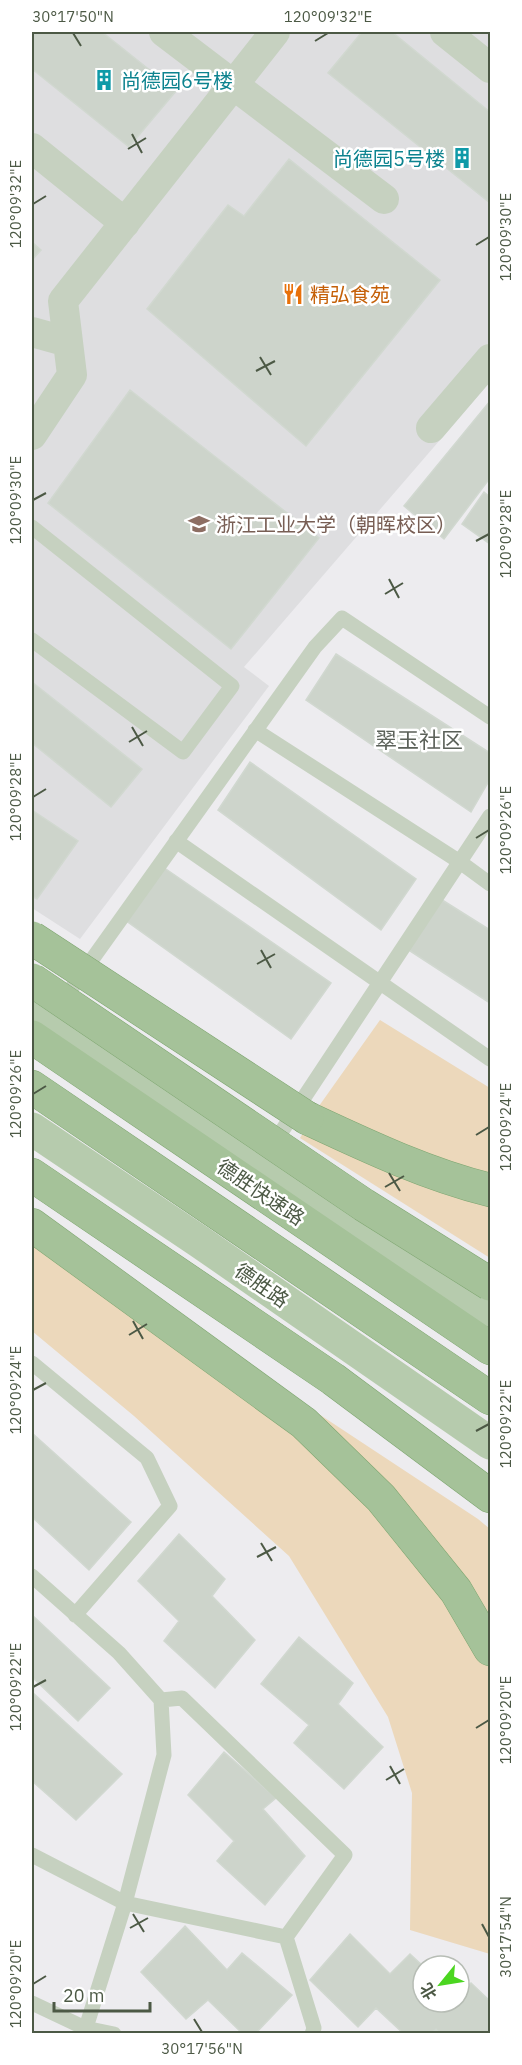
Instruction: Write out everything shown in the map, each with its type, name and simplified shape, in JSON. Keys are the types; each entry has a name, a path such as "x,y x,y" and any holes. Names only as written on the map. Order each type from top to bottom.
{"highway":[{"path":"32,938 307,1118 378,1151 451,1180 490,1190"},
{"path":"32,980 364,1205 490,1284"},
{"name":"德胜快速路","path":"38,1018 490,1348"},
{"path":"32,1087 490,1398"},
{"path":"32,1175 333,1379 490,1496"},
{"path":"32,1225 304,1423 381,1498 456,1591 490,1649"}],"main road":[{"path":"38,1018 264,1158 490,1310"},
{"name":"德胜路","path":"32,1130 200,1242 490,1443"}],"street":[{"path":"164,32 384,199"},
{"path":"32,435 72,375 63,301 275,32"},
{"path":"445,32 490,68"},
{"path":"32,148 125,223"},
{"path":"32,332 68,342"},
{"path":"431,428 490,359"}],"lane":[{"path":"32,527 232,686 183,752 32,640"},
{"path":"38,1018 176,842 315,647 342,618 490,717"},
{"path":"255,730 460,862 490,884"},
{"path":"264,1158 490,816"},
{"path":"176,842 490,1059"},
{"path":"32,1363 147,1458 170,1506 75,1615"},
{"path":"32,1576 119,1653 161,1700 164,1755 125,1903 85,2031"},
{"path":"161,1700 182,1698 345,1855 286,1937"},
{"path":"32,1855 125,1903 286,1937"},
{"path":"286,1937 314,2028 312,2034"},
{"path":"32,2003 85,2031 114,2034"}],"shaded area":[{"name":"浙江工业大学（朝晖校区）","path":"32,32 490,32 490,382 244,667 269,686 80,939 32,908"},
{"path":"380,1020 490,1088 490,1258 300,1138 319,1106"},
{"path":"32,1225 490,1529 490,1954 410,1930 412,1793 388,1717 289,1556 134,1416 32,1331"}],"building":[{"name":"尚德园6号楼","path":"32,32 102,32 176,91 129,147 32,69"},
{"name":"尚德园5号楼","path":"362,32 392,32 490,112 490,203 328,73"},
{"name":"精弘食苑","path":"289,159 440,280 306,446 147,309 228,205 244,216"},
{"path":"32,242 41,250 32,260"},
{"path":"130,390 319,538 231,649 48,503"},
{"path":"490,401 490,478 444,539 404,506"},
{"path":"484,492 490,497 490,544 462,524"},
{"path":"336,654 490,753 490,779 471,812 306,700"},
{"path":"32,682 142,769 111,807 32,743"},
{"path":"250,762 416,879 381,930 218,810"},
{"path":"32,810 78,841 37,899 32,896"},
{"path":"163,867 331,983 291,1039 125,920"},
{"path":"439,898 490,930 490,1003 407,949"},
{"path":"32,1433 131,1522 89,1570 32,1517"},
{"path":"179,1534 225,1579 212,1596 255,1640 215,1688 164,1641 179,1621 138,1581"},
{"path":"32,1615 110,1688 78,1721 32,1677"},
{"path":"299,1637 353,1683 338,1704 383,1747 344,1789 294,1743 309,1725 261,1684"},
{"path":"32,1692 122,1774 76,1820 32,1781"},
{"path":"224,1752 276,1798 263,1809 305,1856 265,1905 217,1861 234,1841 188,1795"},
{"path":"185,1926 227,1970 242,1953 292,1995 255,2034 243,2034 208,2000 186,2019 141,1972"},
{"path":"350,1934 390,1974 411,1955 411,2014 471,2014 471,1983 490,2001 490,2034 440,2034 436,2029 431,2034 404,2034 376,2008 358,2027 310,1980"}],"place":[{"name":"尚德园6号楼","path":"104,80"},
{"name":"尚德园5号楼","path":"462,158"},
{"name":"精弘食苑","path":"293,294"},
{"name":"浙江工业大学（朝晖校区）","path":"199,524"}],"district":[{"name":"翠玉社区","path":"419,739"}]}
